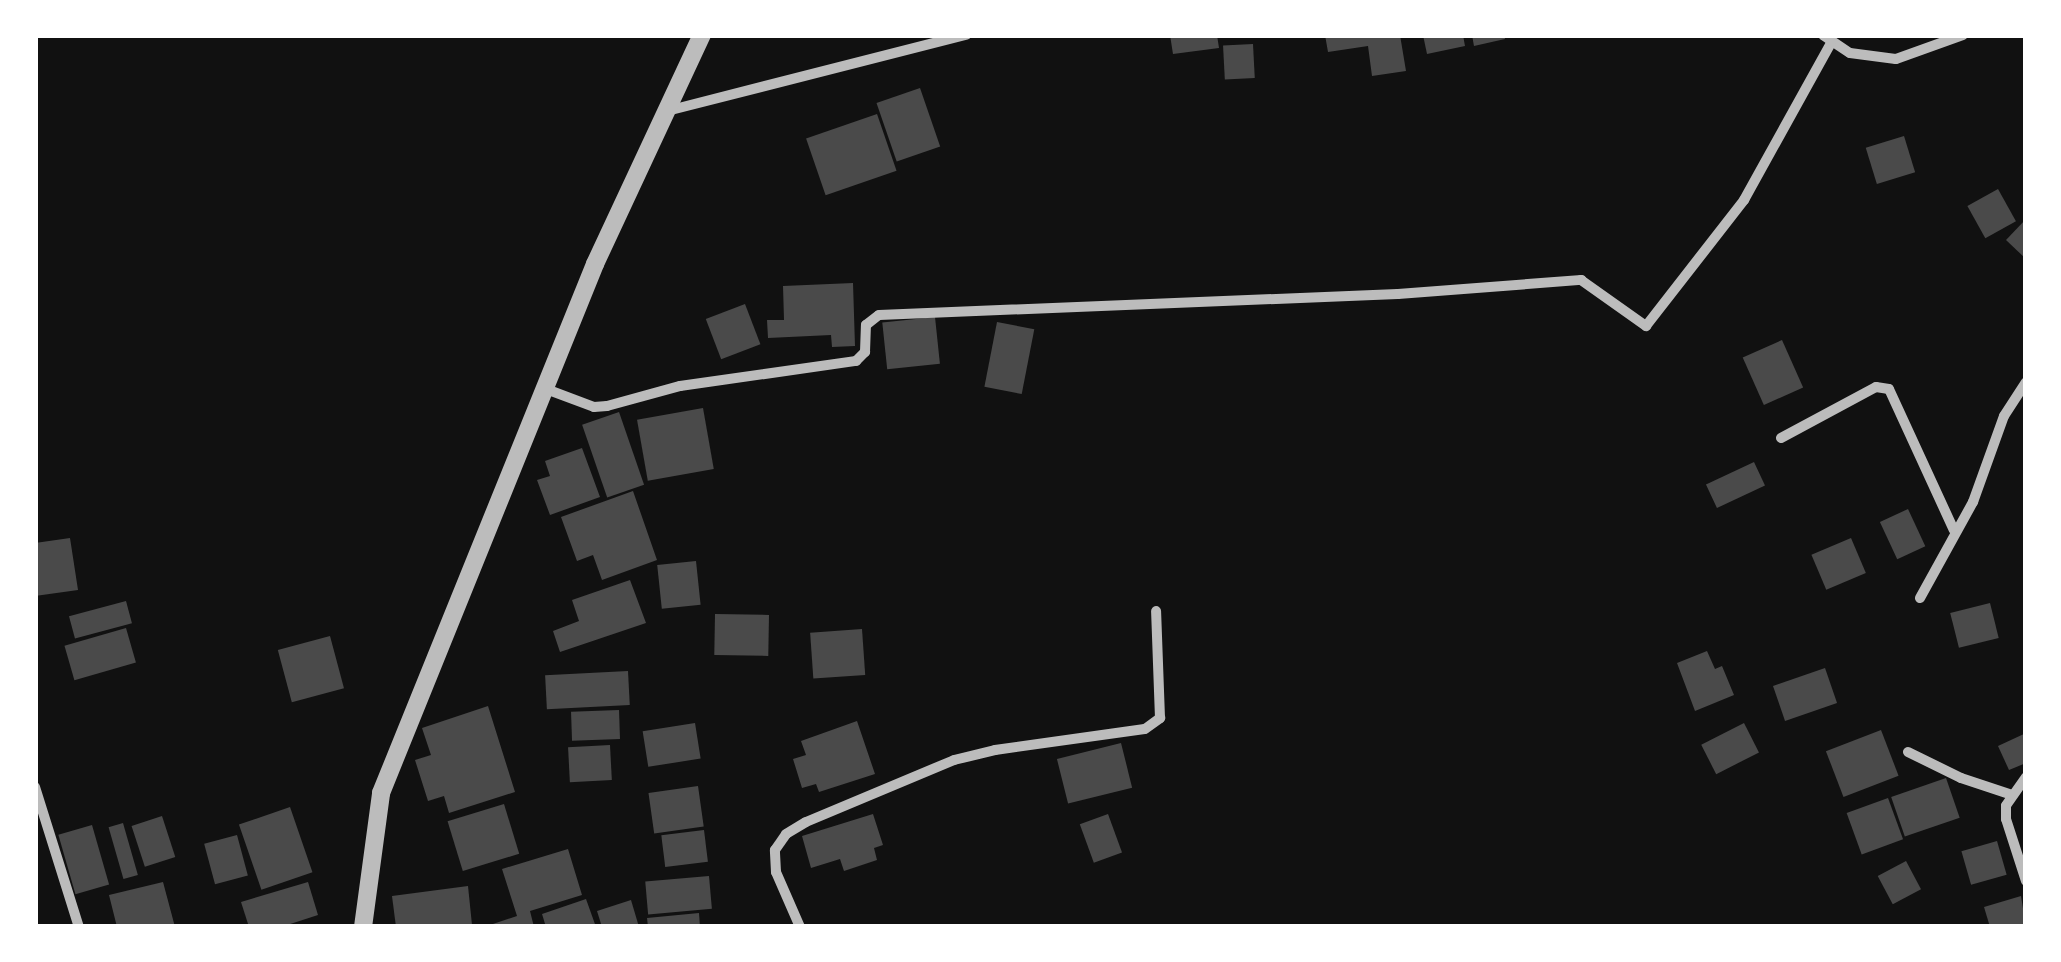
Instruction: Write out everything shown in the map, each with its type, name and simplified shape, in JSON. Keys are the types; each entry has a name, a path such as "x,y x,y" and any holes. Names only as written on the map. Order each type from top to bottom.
{"street":[{"path":"363,927 370,849 382,793 595,264 702,35"},
{"path":"666,112 966,35"},
{"path":"546,390 594,407 607,406 680,386 856,361 865,352 866,325 878,314 1398,294 1581,280 1646,326 1744,200 1827,39 1874,58 1896,59 1963,35"},
{"path":"1920,598 1984,478 2004,416 2026,382"},
{"path":"1780,438 1876,387 1889,388 1954,530"},
{"path":"800,927 776,872 776,850 786,834 806,822 954,760 995,750 1145,729 1160,718 1156,612"},
{"path":"1908,752 1971,782 2012,795"},
{"path":"2026,777 2012,795 2006,819 2026,881"},
{"path":"35,787 78,927"}],"building":[{"path":"1170,35 1217,35 1219,48 1173,54"},
{"path":"1325,35 1400,35 1406,71 1372,76 1368,46 1328,52"},
{"path":"1423,35 1463,35 1465,46 1427,54"},
{"path":"1472,35 1504,35 1505,39 1474,46"},
{"path":"1253,44 1255,78 1225,80 1223,46"},
{"path":"920,88 940,147 897,162 877,103"},
{"path":"877,114 897,171 826,195 806,138"},
{"path":"1904,136 1915,172 1877,184 1866,148"},
{"path":"1998,189 2016,221 1985,238 1967,206"},
{"path":"2026,219 2026,259 2006,240"},
{"path":"853,283 855,346 832,347 831,335 768,338 767,320 784,320 783,286"},
{"path":"745,304 760,344 721,359 706,319"},
{"path":"935,317 940,364 887,369 882,323"},
{"path":"997,322 1034,329 1022,394 984,387"},
{"path":"1782,340 1803,388 1764,405 1743,357"},
{"path":"703,408 714,469 648,481 637,420"},
{"path":"619,412 644,485 607,498 582,425"},
{"path":"582,448 600,497 550,515 537,480 550,476 545,461"},
{"path":"1754,462 1765,486 1717,508 1706,484"},
{"path":"633,491 657,560 602,580 593,555 577,561 561,517"},
{"path":"1908,509 1925,546 1897,559 1880,522"},
{"path":"70,538 78,590 35,596 35,543"},
{"path":"1851,538 1866,573 1826,590 1811,555"},
{"path":"696,561 701,605 662,609 657,565"},
{"path":"630,580 646,623 560,652 553,631 579,621 572,600"},
{"path":"126,601 132,623 75,638 69,616"},
{"path":"1990,603 1999,638 1959,648 1950,613"},
{"path":"715,614 769,615 768,656 714,655"},
{"path":"126,628 136,663 74,680 64,646"},
{"path":"862,629 865,675 813,679 810,633"},
{"path":"330,636 344,688 292,702 278,650"},
{"path":"1707,651 1715,669 1722,666 1734,695 1695,711 1677,663"},
{"path":"1825,668 1837,703 1785,721 1773,686"},
{"path":"628,671 630,705 547,709 545,675"},
{"path":"488,706 515,792 449,813 444,796 428,801 415,760 431,755 422,728"},
{"path":"619,710 620,739 572,741 571,712"},
{"path":"857,721 875,774 819,792 816,784 802,788 793,759 806,755 801,741"},
{"path":"695,723 701,759 648,767 643,731"},
{"path":"1744,723 1759,752 1716,774 1701,745"},
{"path":"1881,730 1899,776 1843,797 1826,751"},
{"path":"2026,733 2026,763 2009,770 1998,746"},
{"path":"1121,743 1132,788 1068,804 1057,759"},
{"path":"610,745 612,780 570,782 568,747"},
{"path":"1946,778 1960,818 1905,837 1891,797"},
{"path":"698,786 704,827 654,834 648,793"},
{"path":"1888,798 1903,839 1862,854 1847,813"},
{"path":"504,804 519,854 463,871 448,821"},
{"path":"290,807 312,872 261,890 239,825"},
{"path":"873,814 883,845 874,848 877,860 844,871 840,859 811,868 802,836"},
{"path":"1108,814 1122,853 1094,863 1080,824"},
{"path":"162,816 175,857 145,867 132,826"},
{"path":"123,823 138,875 123,879 109,827"},
{"path":"92,825 109,885 75,894 58,835"},
{"path":"704,830 708,862 665,867 661,835"},
{"path":"237,835 248,876 215,884 204,844"},
{"path":"1997,841 2007,875 1971,885 1961,851"},
{"path":"568,849 582,895 530,911 534,927 484,927 517,916 502,869"},
{"path":"1906,861 1921,889 1893,904 1878,876"},
{"path":"709,876 712,909 648,914 645,882"},
{"path":"163,882 175,927 117,927 109,895"},
{"path":"308,882 318,915 281,927 249,927 241,902"},
{"path":"468,886 472,925 396,927 392,896"},
{"path":"2021,896 2026,927 1990,927 1984,907"},
{"path":"586,899 596,927 546,927 542,914"},
{"path":"631,900 639,927 602,927 597,911"},
{"path":"699,913 700,927 648,927 647,918"}]}
